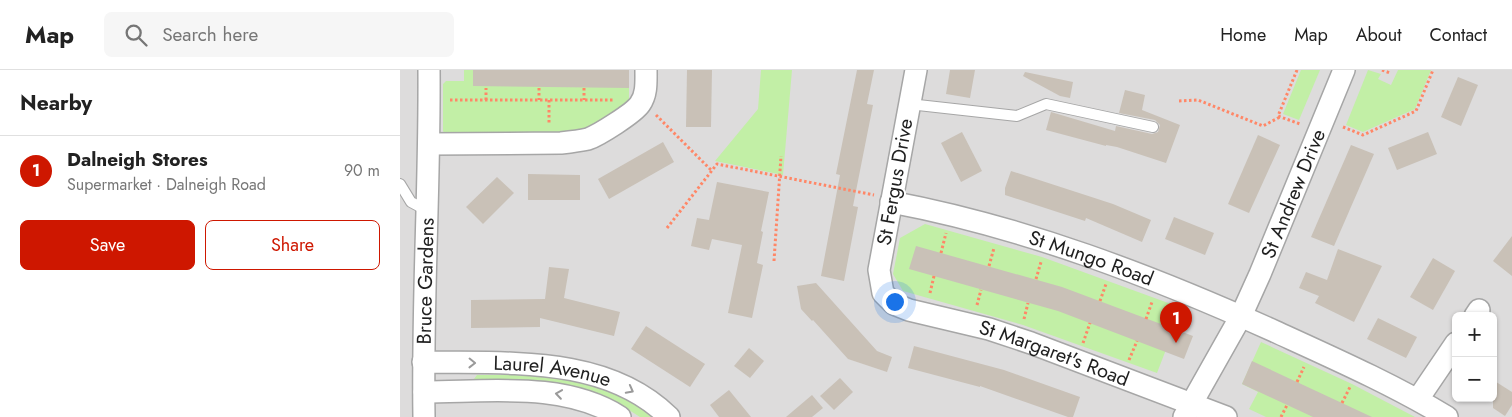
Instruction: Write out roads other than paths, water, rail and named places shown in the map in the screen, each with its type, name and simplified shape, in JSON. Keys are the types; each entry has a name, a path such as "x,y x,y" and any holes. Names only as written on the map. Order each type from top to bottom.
{"street":[{"name":"Bruce Gardens","path":"424,417 423,362 429,144 429,70"},
{"path":"429,144 561,143 591,138 630,114 640,104 646,92 646,70"},
{"name":"St Fergus Drive","path":"883,293 879,270 916,70"},
{"name":"St Andrew Drive","path":"1188,410 1241,316 1344,70"},
{"name":"St Mungo Road","path":"891,200 1000,228 1079,252 1241,316 1393,386 1447,417"},
{"name":"St Margaret's Road","path":"883,293 894,304 910,310 1018,338 1188,410 1226,417"},
{"path":"1418,400 1452,349"},
{"name":"Laurel Avenue","path":"423,362 555,366 584,371 611,380 640,395 668,417"},
{"name":"Laurel Avenue","path":"424,392 529,392 562,394 608,409 620,417"}],"lane":[{"path":"909,104 1017,116 1046,104 1153,127"},
{"path":"400,184 411,202 426,210"}],"place":[{"name":"Dalneigh Stores","path":"1176,343"}]}
